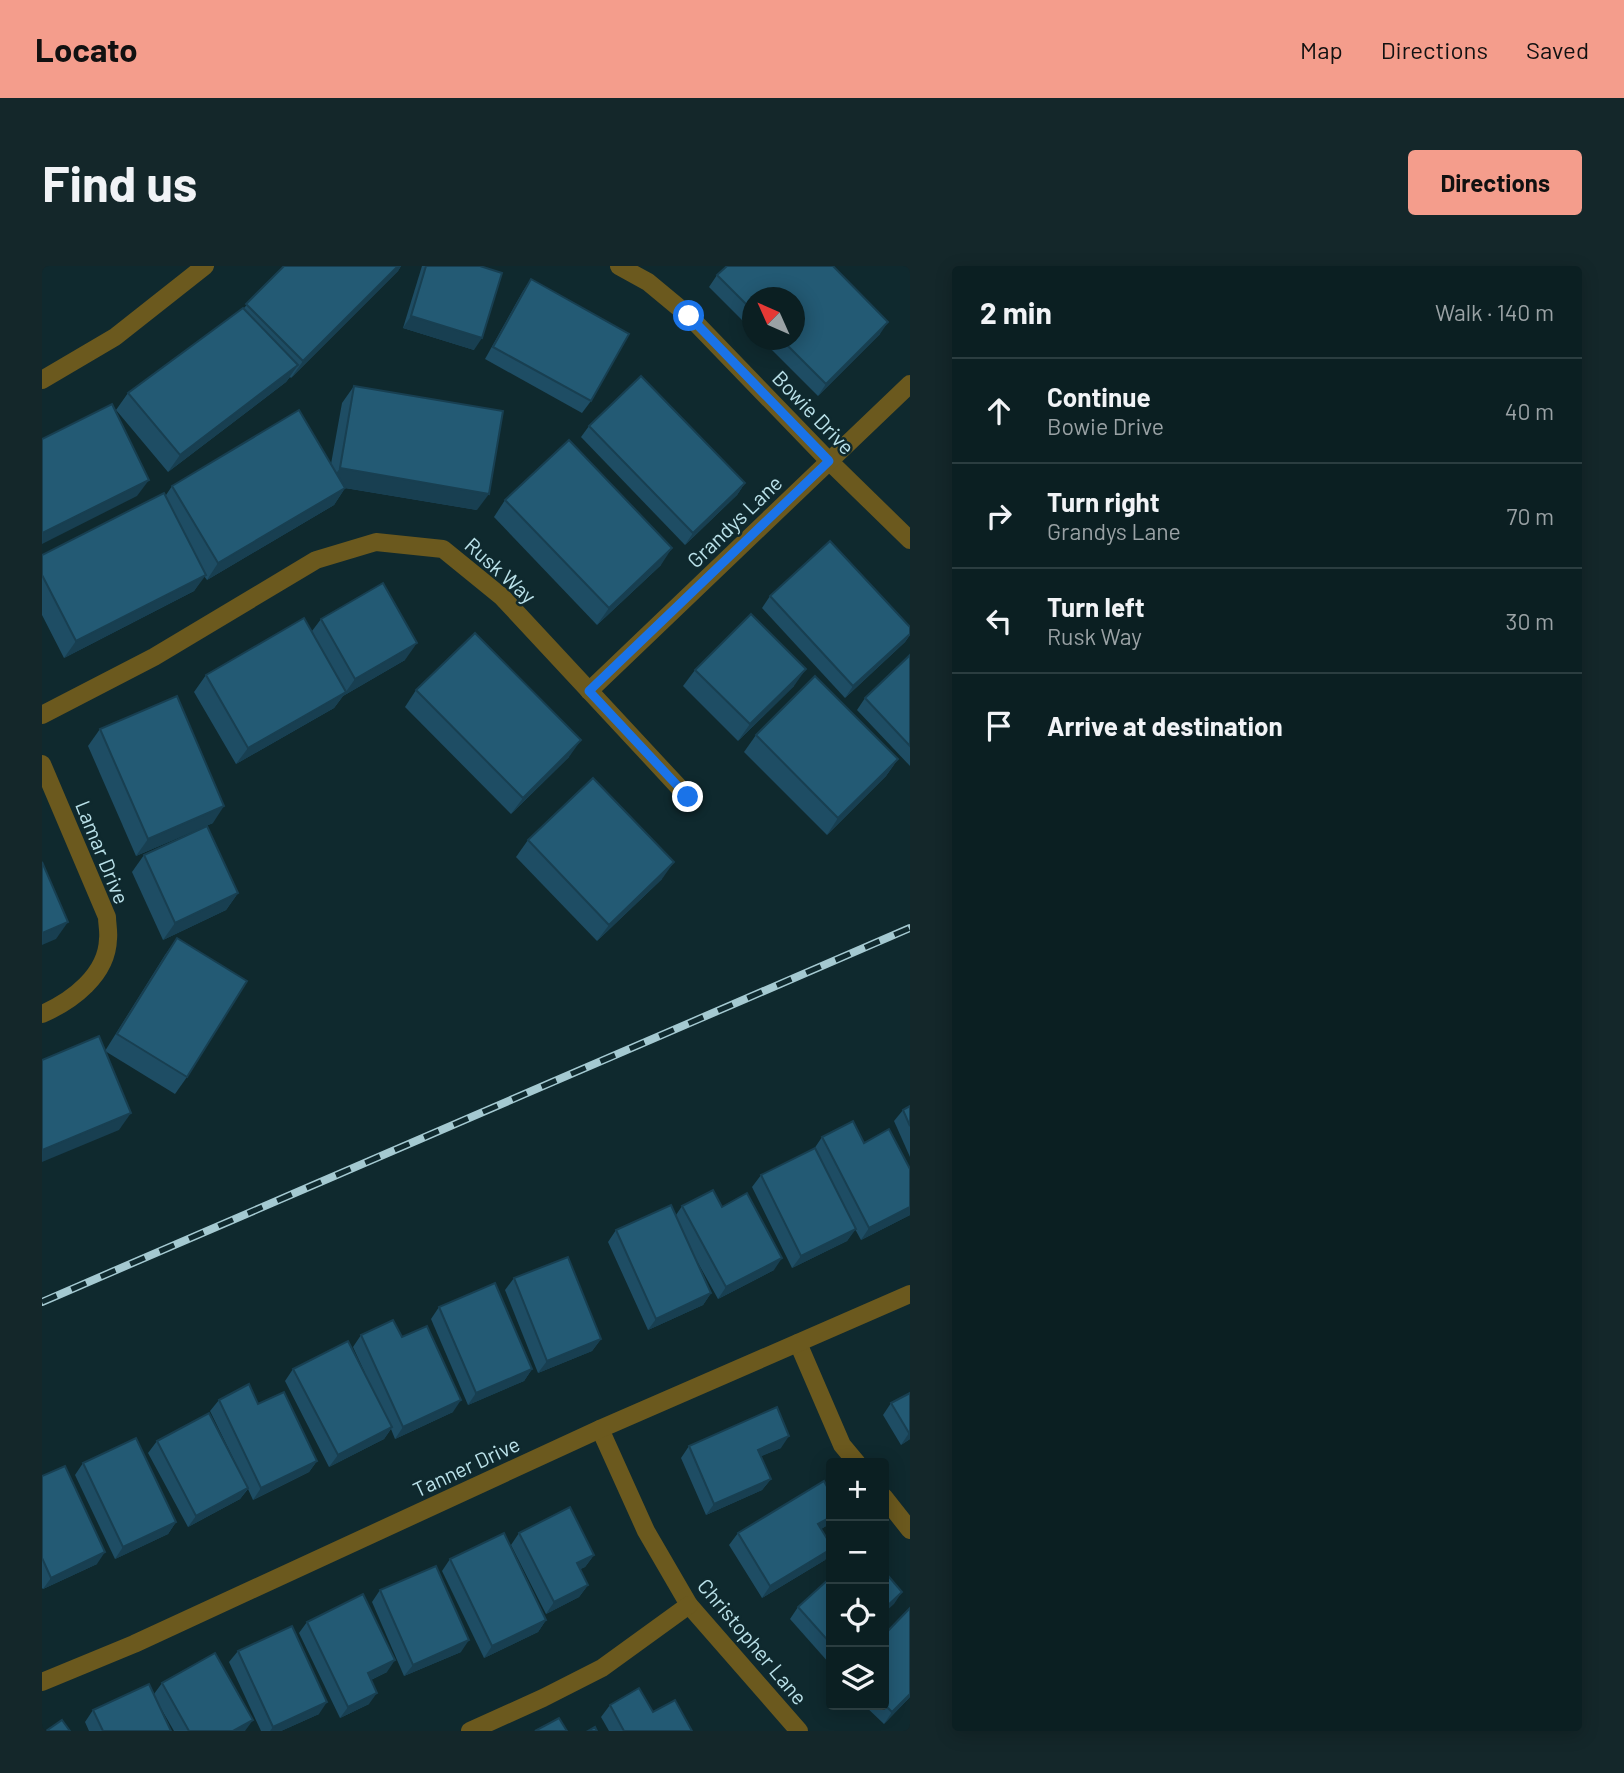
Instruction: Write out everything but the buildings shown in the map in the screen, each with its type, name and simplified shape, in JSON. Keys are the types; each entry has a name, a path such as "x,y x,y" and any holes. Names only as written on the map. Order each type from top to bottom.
{"street":[{"path":"42,380 115,337 205,266"},
{"name":"Bowie Drive","path":"619,266 648,282 689,316 829,461 910,540"},
{"name":"Grandys Lane","path":"589,691 910,384"},
{"name":"Rusk Way","path":"42,715 154,657 316,560 376,542 443,549 502,597 688,797"},
{"name":"Lamar Drive","path":"42,764 107,917 109,942 101,965 84,988 58,1007 42,1014"},
{"name":"Tanner Drive","path":"42,1682 134,1644 600,1429 910,1294"},
{"path":"798,1343 842,1445 853,1458"},
{"name":"Christopher Lane","path":"600,1429 646,1531 689,1605 799,1731"},
{"path":"889,1503 910,1530"},
{"path":"470,1731 602,1668 689,1605"}],"railway":[{"path":"42,1302 910,928"}],"route":[{"path":"688,797 589,691 829,461 689,316"}]}
